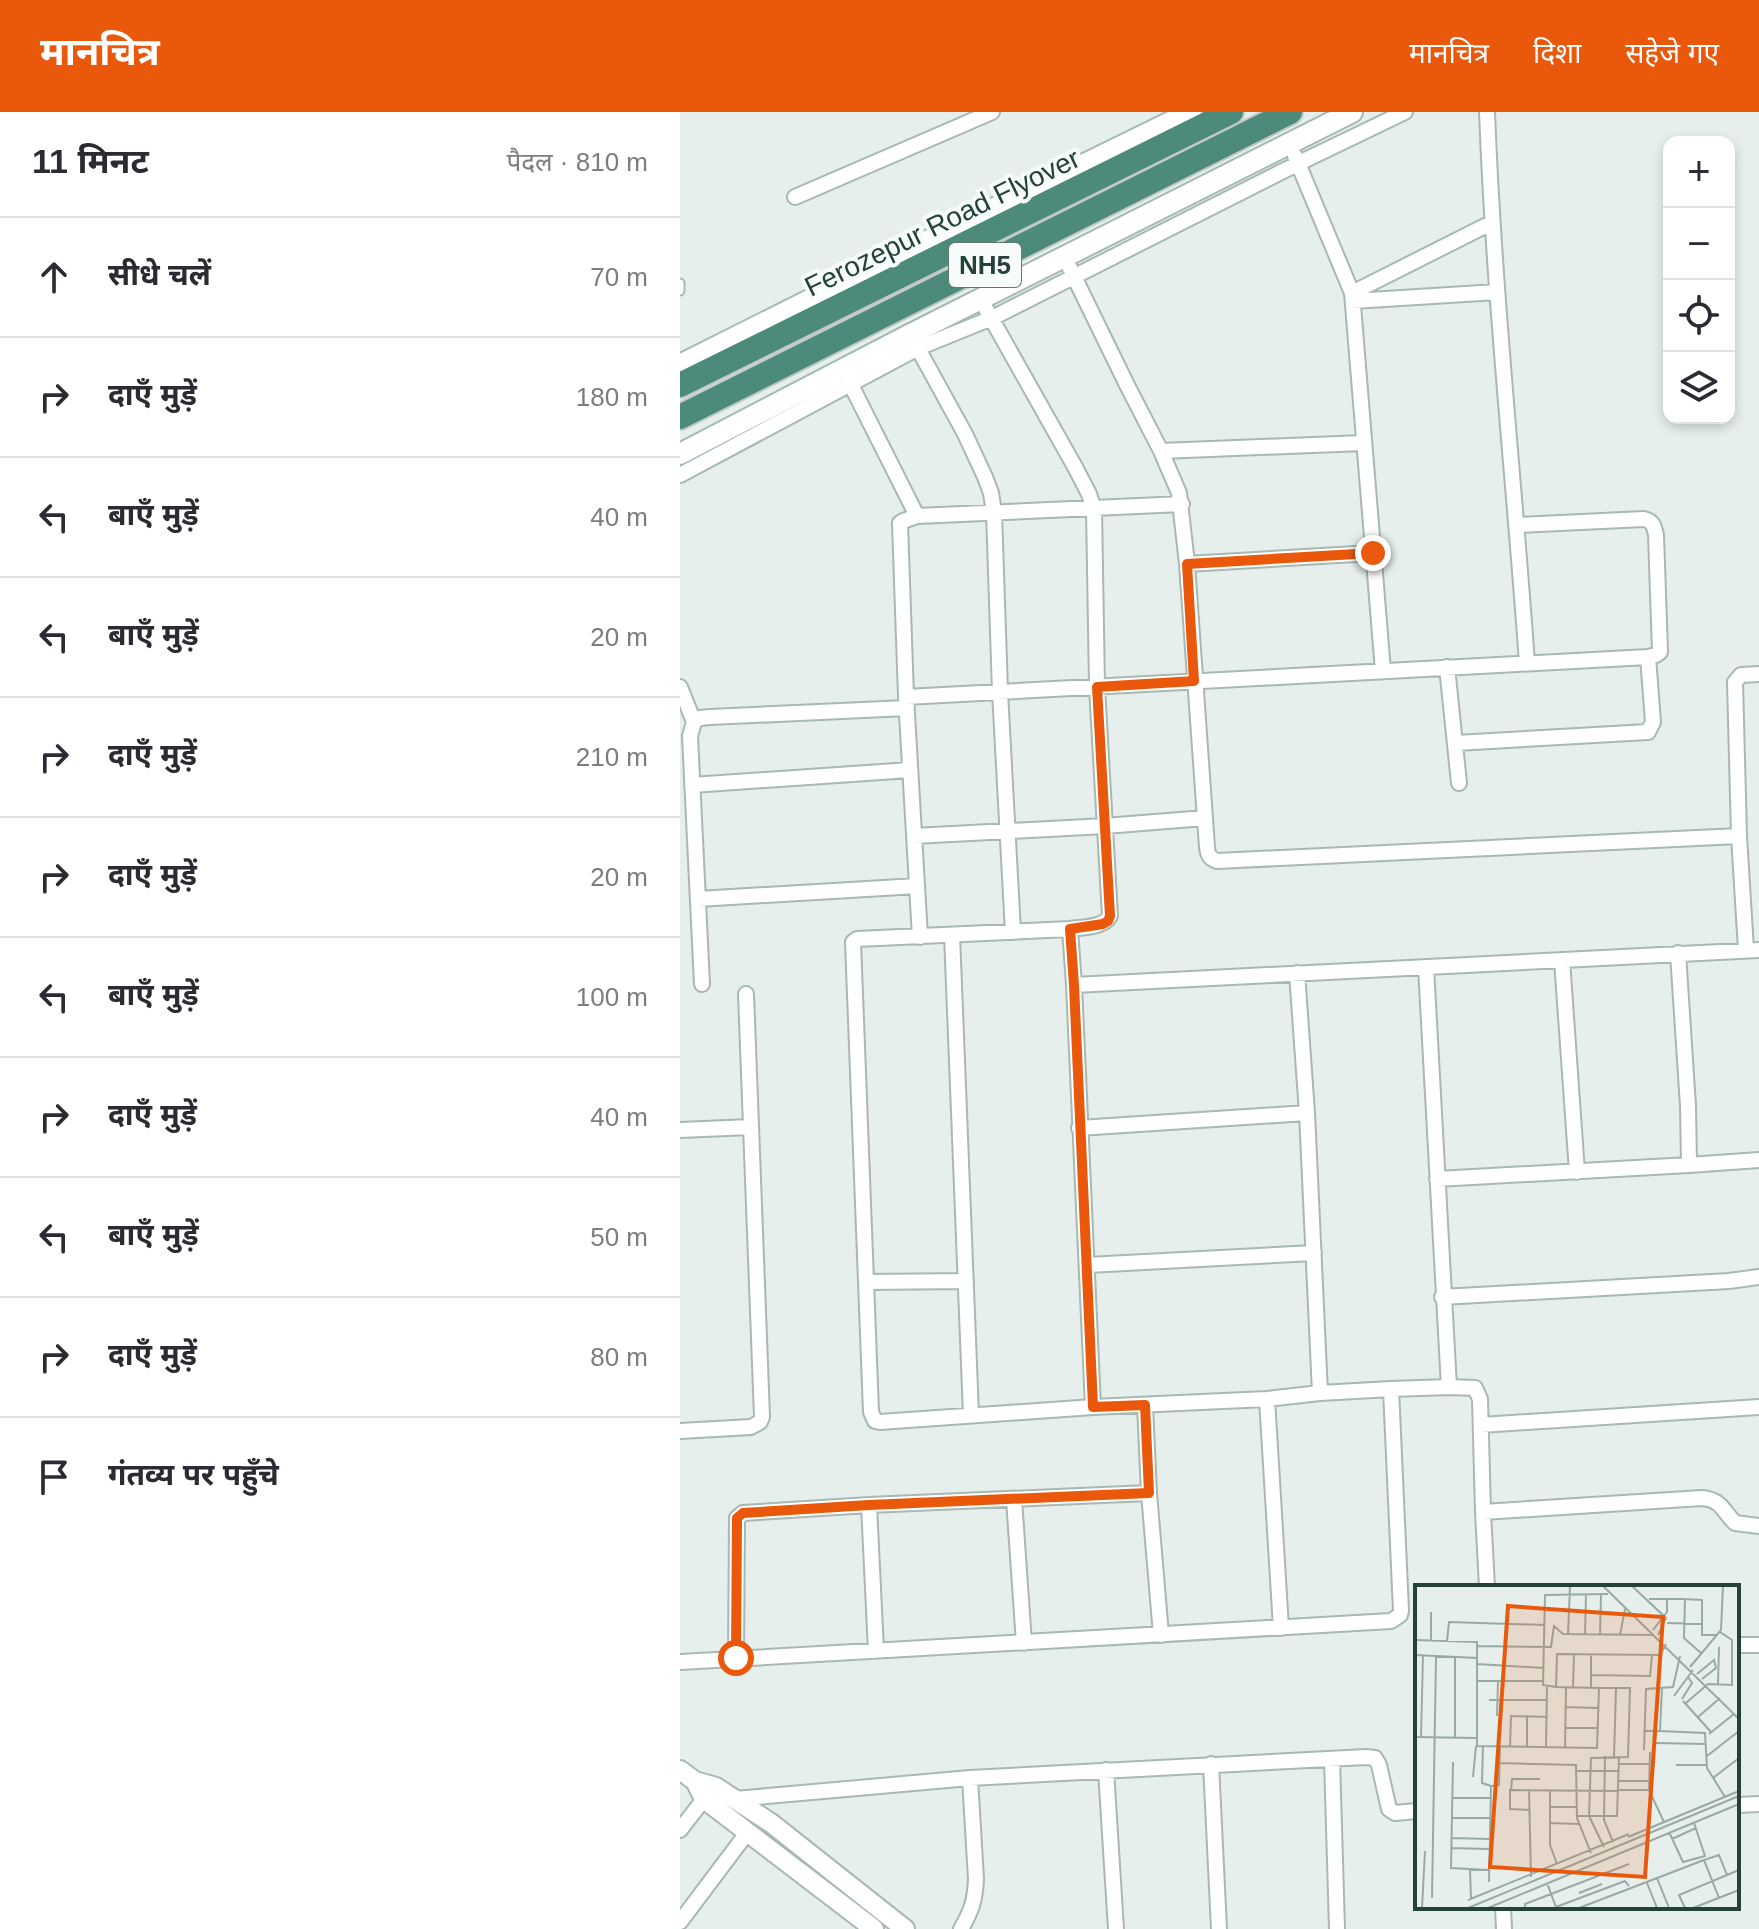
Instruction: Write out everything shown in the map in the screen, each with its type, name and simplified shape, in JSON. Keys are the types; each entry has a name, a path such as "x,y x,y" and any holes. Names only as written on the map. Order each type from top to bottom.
{"highway":[{"name":"Ferozepur Road Flyover","path":"680,385 1231,112"},
{"name":"Ferozepur Road Flyover","path":"680,417 1290,112"}],"main road":[{"path":"680,365 1191,112"},
{"path":"680,454 847,377 1069,268 1288,144 1352,112"}],"street":[{"path":"795,197 992,112"},
{"path":"1405,112 1069,268 1176,482 1182,504 1208,854 1217,861 1739,836"},
{"path":"1487,112 1491,223 1527,663"},
{"path":"1288,144 1299,163 1352,297 1383,671"},
{"path":"1352,297 1491,223"},
{"path":"1352,297 1497,292"},
{"path":"987,309 1075,467 1094,509 1097,687 1110,916 1103,924 1070,929 857,939 853,942 872,1418 880,1422 1267,1399 1320,1393 1475,1388 1480,1399 1487,1585"},
{"path":"914,342 972,449 991,493 1013,932"},
{"path":"680,475 847,377 917,516"},
{"path":"1161,451 1363,443"},
{"path":"920,937 906,702 899,528 903,521 917,516 1182,504"},
{"path":"694,722 710,717 1000,692 1656,655 1660,649 1656,535 1650,521 1517,525"},
{"path":"1187,564 1373,553"},
{"path":"1456,743 1648,732 1653,722 1648,657"},
{"path":"1447,667 1459,783"},
{"path":"1074,985 1752,950 1739,836 1735,682 1741,675 1759,674"},
{"path":"680,687 694,722 690,736 702,984"},
{"path":"692,785 910,770"},
{"path":"914,836 1205,818"},
{"path":"698,899 917,886"},
{"path":"1070,929 1093,1407"},
{"path":"952,935 971,1415"},
{"path":"1678,953 1689,1165"},
{"path":"1562,960 1577,1172"},
{"path":"1426,967 1449,1387"},
{"path":"1297,973 1320,1393"},
{"path":"680,1431 751,1427 762,1417 746,994"},
{"path":"1079,1128 1307,1113"},
{"path":"680,1130 751,1127"},
{"path":"1437,1179 1759,1160"},
{"path":"1088,1265 1314,1253"},
{"path":"1442,1297 1759,1277"},
{"path":"866,1282 966,1281"},
{"path":"680,1662 1391,1621 1400,1615 1401,1595 1391,1389"},
{"path":"1267,1399 1281,1628"},
{"path":"1145,1405 1161,1635"},
{"path":"1481,1425 1759,1407"},
{"path":"736,1658 739,1515 869,1505 1149,1493"},
{"path":"1483,1512 1702,1498 1713,1499 1735,1523 1759,1526"},
{"path":"1014,1499 1024,1643"},
{"path":"869,1505 876,1651"},
{"path":"735,1799 970,1778 1375,1758 1389,1809 1395,1813 1415,1811"},
{"path":"1332,1759 1337,1929"},
{"path":"1211,1764 1219,1929"},
{"path":"1106,1770 1116,1929"},
{"path":"687,1776 716,1787 771,1823 905,1929"},
{"path":"687,1776 704,1799 874,1929"},
{"path":"961,1929 973,1908 976,1879 970,1778"},
{"path":"680,1830 704,1799"},
{"path":"1739,1805 1759,1804"},
{"path":"680,1922 747,1833"},
{"path":"1503,1909 1504,1929"}],"lane":[{"path":"680,283 680,291"}],"route":[{"path":"736,1658 737,1518 743,1513 1149,1493 1145,1405 1093,1407 1070,929 1103,924 1110,916 1097,687 1194,681 1187,564 1373,553"}]}
